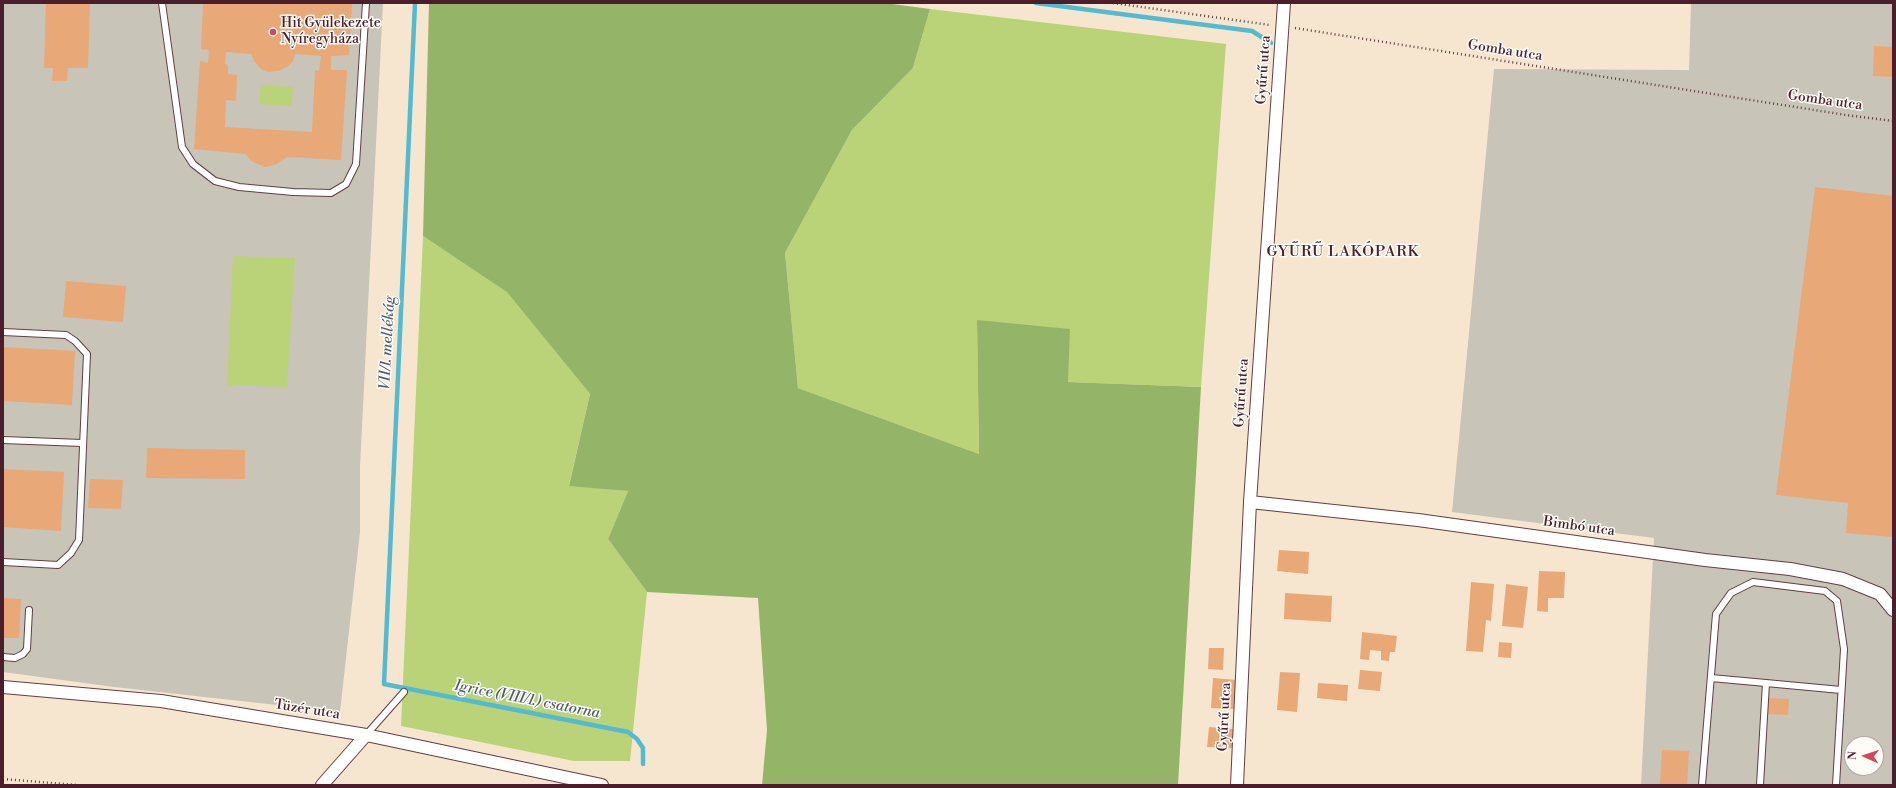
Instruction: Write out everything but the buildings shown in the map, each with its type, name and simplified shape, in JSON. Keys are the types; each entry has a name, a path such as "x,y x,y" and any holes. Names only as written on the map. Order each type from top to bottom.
{"street":[{"name":"Gyűrű utca","path":"1237,785 1250,502 1284,3"},
{"name":"Bimbó utca","path":"1250,502 1418,520 1705,560 1790,569 1843,579 1880,594 1893,610"},
{"name":"Tüzér utca","path":"3,687 161,701 366,735 602,785"},
{"path":"322,785 366,735"}],"lane":[{"path":"162,3 182,147 193,164 215,181 239,188 331,193 346,184 356,164 366,3"},
{"path":"3,332 66,335 75,340 87,354 79,540 71,553 58,565 3,562"},
{"path":"3,440 82,443"},
{"path":"1702,785 1716,614 1731,593 1753,582 1825,591 1837,601 1844,649 1836,785"},
{"path":"3,657 15,658 23,654 26,648 29,610"},
{"path":"1711,678 1841,690"},
{"path":"1760,785 1766,683"},
{"path":"366,735 404,692"}],"path":[{"name":"Gomba utca","path":"1113,3 1282,26 1838,114 1893,121"},
{"path":"3,780 77,785"}],"shaded area":[{"path":"3,3 383,3 360,467 360,532 340,712 114,687 3,672"},
{"path":"1691,3 1893,3 1893,785 1641,785 1654,538 1452,512 1494,69 1689,70"}],"green space":[{"path":"429,3 885,3 930,9 913,68 852,130 785,253 798,388 979,454 977,320 1070,329 1068,382 1201,387 1178,785 762,785 767,730 758,598 647,592 608,539 628,491 569,486 590,394 507,292 423,236"},
{"path":"930,9 1226,44 1201,387 1068,382 977,320 979,454 798,388 785,253 852,130 913,68"},
{"path":"261,85 293,87 292,106 259,104"},
{"path":"423,236 507,291 590,394 569,485 628,491 608,539 647,592 630,761 574,761 401,726"},
{"path":"233,256 295,258 287,387 227,385"}],"waterway":[{"name":"VII/1. mellékág","path":"415,3 384,684 628,732 637,739 643,748 643,764"},
{"path":"1036,3 1252,31 1271,43"}],"place":[{"name":"Hit Gyülekezete Nyíregyháza","path":"273,32"}],"district":[{"name":"GYŰRŰ LAKÓPARK","path":"1343,252"}],"water label":[{"name":"Igrice (VIII/1.) csatorna","path":"527,700"}]}
